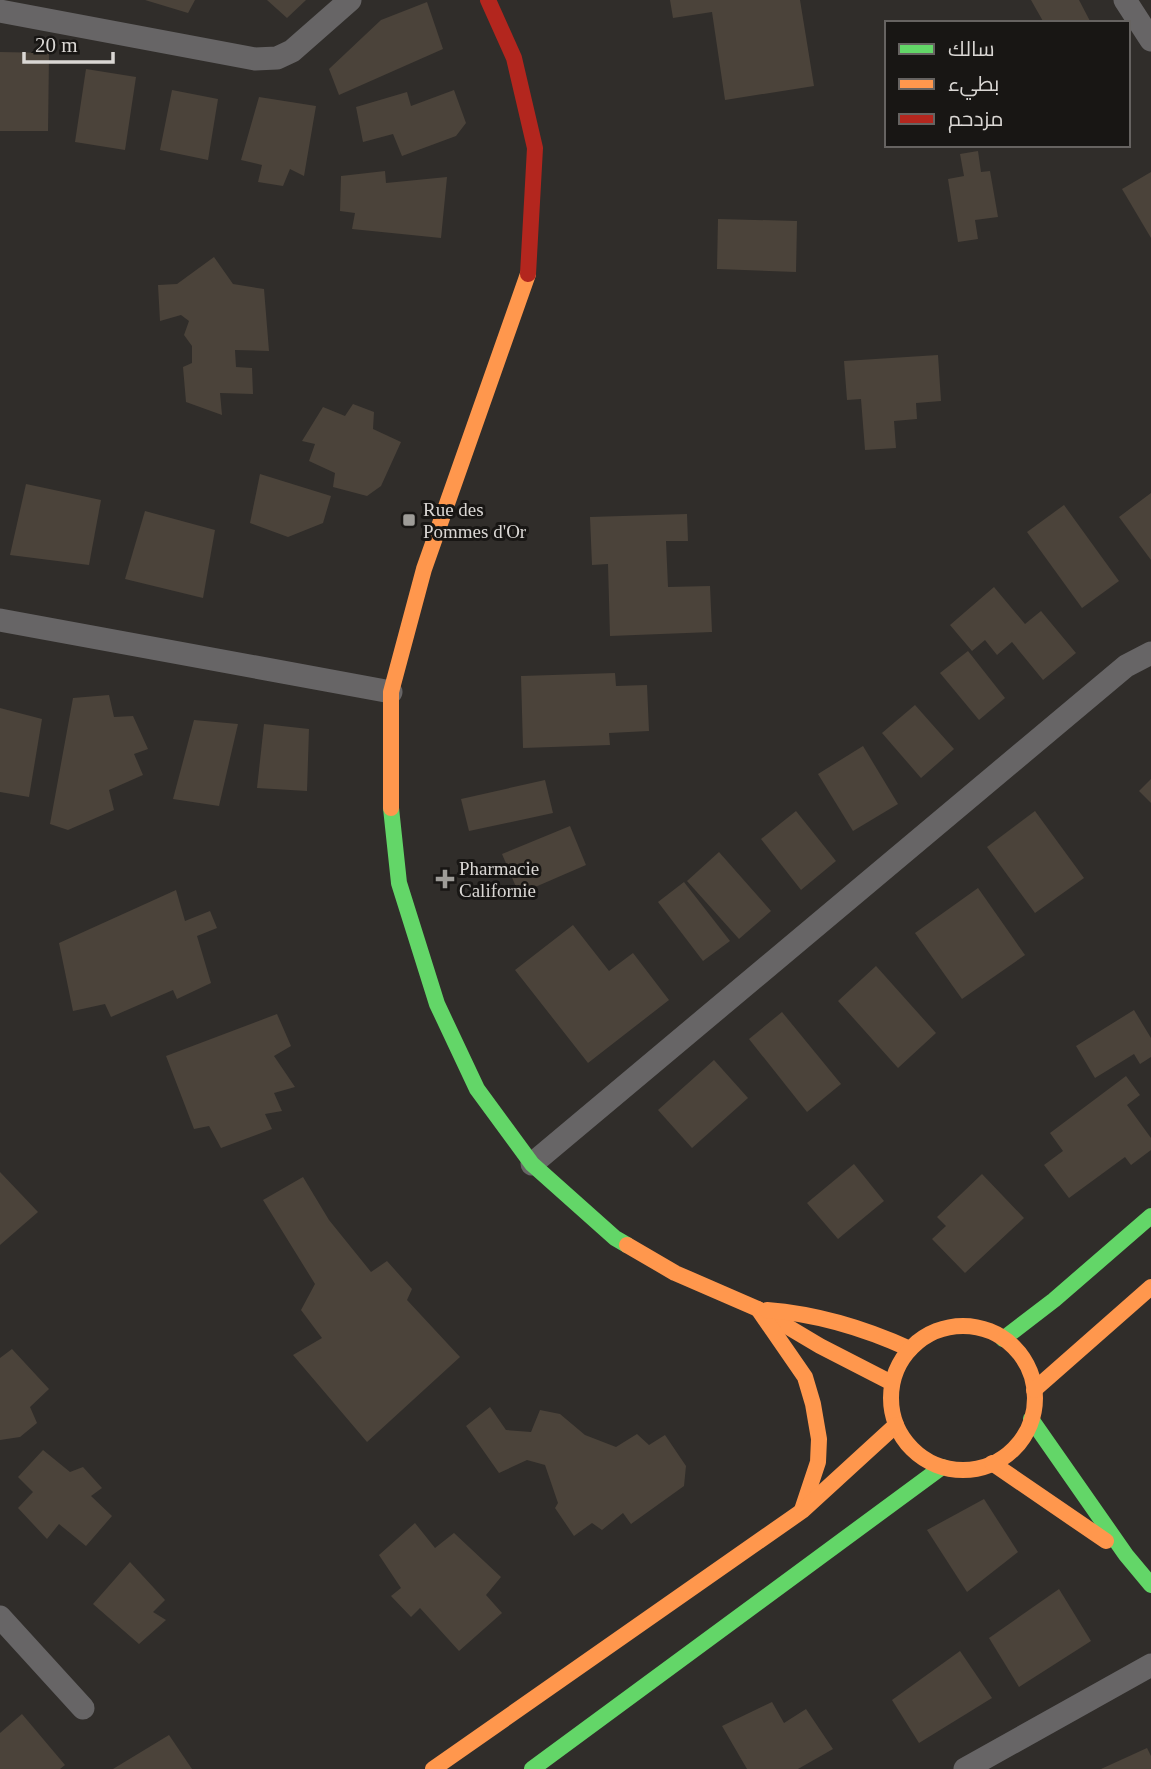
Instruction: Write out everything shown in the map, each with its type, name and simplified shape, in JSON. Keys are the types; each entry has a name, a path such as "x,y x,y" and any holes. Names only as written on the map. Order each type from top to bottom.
{"main road":[{"path":"488,0 514,58 535,148 528,275 424,569 391,692 390,797 398,883 437,1004 477,1088 532,1164 615,1238 675,1273 758,1309 892,1384"},
{"path":"1003,1339 1054,1300 1151,1216"},
{"path":"1034,1390 1151,1287"},
{"path":"758,1309 824,1316 861,1327 910,1349"},
{"path":"758,1309 805,1377 813,1404 819,1439 818,1462 802,1511"},
{"path":"956,1326 980,1327 1003,1339 1027,1365 1034,1390 1031,1419 1016,1446 992,1464 967,1470 942,1467 925,1460 911,1448 897,1425 892,1409 892,1384 897,1367 910,1349 931,1333 956,1326"},
{"path":"1031,1419 1126,1555 1151,1585"},
{"path":"433,1769 802,1511 897,1425"},
{"path":"992,1464 1126,1555"},
{"path":"532,1769 942,1467"}],"street":[{"path":"0,11 255,58 277,58 292,51 350,0"},
{"path":"1125,0 1151,40"},
{"path":"0,621 391,692"},
{"path":"532,1164 1126,666 1151,653"},
{"path":"0,1617 83,1708"},
{"path":"965,1769 1151,1665"}],"building":[{"path":"145,0 195,0 188,13"},
{"path":"267,0 306,0 287,18"},
{"path":"670,0 800,0 814,86 725,100 712,12 673,18"},
{"path":"1031,0 1079,0 1090,21 1043,21"},
{"path":"427,2 443,49 339,95 329,69 381,20"},
{"path":"0,52 49,53 48,131 0,131"},
{"path":"86,69 136,77 125,150 75,142"},
{"path":"172,90 218,99 208,160 160,150"},
{"path":"454,90 466,123 456,136 402,156 393,134 363,142 356,107 407,92 411,106"},
{"path":"259,97 316,106 304,176 290,169 283,186 258,182 262,165 241,160"},
{"path":"978,151 981,172 990,171 998,217 975,220 978,239 958,242 948,179 964,176 960,154"},
{"path":"385,171 386,183 447,177 441,238 352,229 355,213 340,211 341,176"},
{"path":"1151,172 1151,238 1122,189"},
{"path":"718,219 797,221 796,272 717,269"},
{"path":"214,257 233,284 264,289 269,351 235,350 236,367 252,368 253,394 220,393 222,415 186,402 183,367 192,363 192,346 184,335 189,321 181,315 160,321 158,285 177,284"},
{"path":"938,355 941,401 916,403 917,419 894,421 896,448 865,450 861,399 847,400 844,361"},
{"path":"353,404 374,412 373,429 401,442 381,486 367,496 333,487 335,473 309,461 315,444 302,441 323,407 345,416"},
{"path":"260,474 331,496 323,523 288,537 250,523"},
{"path":"26,484 101,500 89,565 10,555"},
{"path":"1151,493 1151,560 1119,517"},
{"path":"1064,505 1119,581 1082,608 1027,532"},
{"path":"145,511 215,530 203,598 125,579"},
{"path":"687,514 688,541 666,541 668,587 710,586 712,632 610,636 608,564 592,565 590,517"},
{"path":"994,587 1025,624 1041,611 1076,653 1043,680 1012,642 997,655 985,640 972,651 950,625"},
{"path":"968,651 1005,698 979,720 940,673"},
{"path":"615,673 616,686 647,685 649,731 609,733 610,745 523,748 521,676"},
{"path":"109,695 114,717 133,716 148,749 134,754 143,775 109,790 114,810 68,830 50,824 73,698"},
{"path":"915,705 954,749 921,778 882,733"},
{"path":"0,708 42,719 29,797 0,792"},
{"path":"194,720 238,724 219,806 173,799"},
{"path":"264,724 309,729 307,791 257,788"},
{"path":"863,746 898,804 853,831 818,774"},
{"path":"1151,779 1151,803 1139,791"},
{"path":"545,780 553,813 469,831 461,799"},
{"path":"796,811 836,861 801,890 761,839"},
{"path":"1035,811 1084,878 1035,913 987,847"},
{"path":"570,826 586,865 519,894 502,854"},
{"path":"719,852 771,911 739,939 687,881"},
{"path":"684,882 730,941 703,961 658,902"},
{"path":"978,888 1025,955 962,999 915,933"},
{"path":"176,890 185,921 210,911 217,928 197,936 211,983 177,999 173,990 111,1017 105,1004 73,1011 59,943"},
{"path":"573,925 609,971 633,953 669,1000 588,1063 515,970"},
{"path":"876,966 936,1033 898,1068 838,1001"},
{"path":"1134,1010 1151,1038 1151,1057 1140,1064 1134,1054 1095,1078 1076,1046"},
{"path":"782,1012 841,1084 807,1112 749,1039"},
{"path":"277,1014 291,1046 274,1056 295,1087 274,1093 282,1111 265,1114 272,1129 221,1148 209,1126 194,1129 166,1056"},
{"path":"714,1060 748,1098 692,1148 658,1110"},
{"path":"1126,1076 1140,1095 1127,1105 1151,1138 1151,1150 1131,1165 1125,1157 1069,1198 1044,1165 1063,1151 1050,1133"},
{"path":"854,1164 884,1201 838,1239 807,1203"},
{"path":"0,1172 38,1212 0,1245"},
{"path":"982,1174 1024,1218 965,1273 932,1239 946,1226 937,1217"},
{"path":"303,1177 329,1220 371,1272 387,1261 412,1289 407,1300 460,1357 367,1442 293,1355 322,1338 301,1310 315,1284 263,1200"},
{"path":"12,1349 49,1389 30,1407 37,1423 20,1437 0,1440 0,1358"},
{"path":"490,1407 506,1430 531,1432 540,1410 560,1414 585,1435 616,1447 637,1434 649,1445 665,1435 686,1466 684,1486 631,1524 623,1513 602,1530 592,1523 574,1536 555,1508 558,1503 545,1465 527,1460 499,1473 466,1426"},
{"path":"43,1450 70,1472 83,1467 102,1488 91,1496 112,1516 86,1546 59,1524 47,1539 18,1508 33,1492 18,1477"},
{"path":"984,1499 1018,1552 967,1592 927,1530"},
{"path":"415,1523 435,1548 454,1533 501,1577 486,1595 502,1613 459,1651 420,1608 411,1617 391,1596 401,1588 379,1555"},
{"path":"130,1562 165,1600 153,1612 166,1620 139,1644 93,1604"},
{"path":"1059,1589 1091,1641 1019,1687 989,1638"},
{"path":"960,1651 992,1698 919,1743 892,1700"},
{"path":"772,1702 784,1723 806,1709 833,1749 798,1769 747,1769 722,1726"},
{"path":"22,1714 65,1765 60,1769 0,1769 0,1733"},
{"path":"169,1735 192,1769 113,1769"},
{"path":"1147,1748 1151,1756 1151,1769 1101,1769"}],"traffic: fast":[{"path":"391,808 399,883 437,1004 477,1089 532,1164 615,1238 627,1245"},
{"path":"1003,1339 1054,1300 1151,1216"},
{"path":"1031,1419 1126,1555 1151,1585"},
{"path":"532,1769 942,1467"}],"traffic: slow":[{"path":"391,808 391,692 424,569 528,274"},
{"path":"627,1245 675,1273 758,1309 820,1346 892,1383"},
{"path":"1034,1390 1151,1287"},
{"path":"758,1309 805,1377 813,1404 819,1439 818,1462 802,1510"},
{"path":"767,1310 840,1323 910,1349"},
{"path":"963,1326 990,1332 1014,1347 1029,1371 1035,1398 1029,1425 1014,1449 990,1464 963,1470 936,1464 912,1449 897,1425 891,1398 897,1371 912,1347 936,1332 963,1326"},
{"path":"433,1769 802,1511 896,1425"},
{"path":"992,1463 1106,1541"}],"traffic: jam":[{"path":"488,0 514,58 535,148 528,274"}],"place":[{"name":"Rue des Pommes d'Or","path":"409,520"},
{"name":"Pharmacie Californie","path":"445,879"}]}
